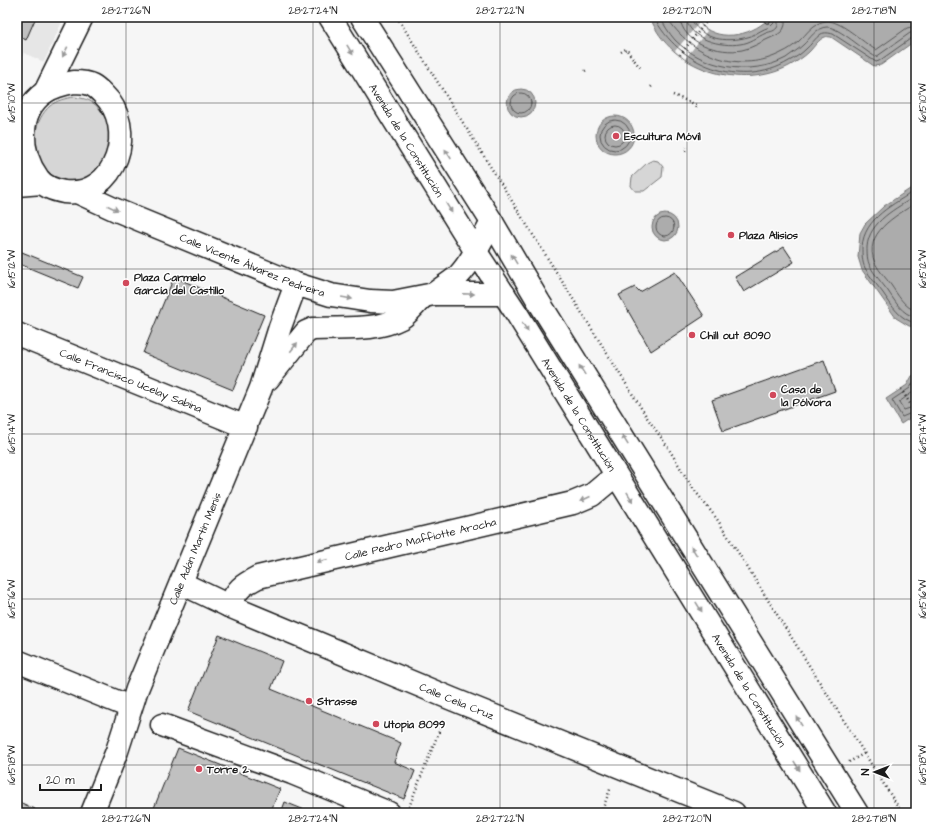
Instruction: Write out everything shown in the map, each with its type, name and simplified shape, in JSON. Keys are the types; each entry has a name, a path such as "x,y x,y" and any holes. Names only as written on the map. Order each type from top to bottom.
{"street":[{"path":"45,92 82,17"},
{"name":"Avenida de la Constitución","path":"330,17 682,579 825,813"},
{"path":"362,17 492,222 539,302 857,813"},
{"path":"74,82 92,85 109,100 119,122 120,146 116,159 109,173 92,188 77,192 58,191 42,183 31,168 26,154 21,121 33,104 45,92 59,85 74,82"},
{"path":"17,185 42,183"},
{"name":"Calle Vicente Álvarez Pedreira","path":"77,192 116,210 296,284 331,295 393,302 429,295 504,294"},
{"name":"Calle Vicente Álvarez Pedreira","path":"429,295 460,274 476,252 492,222"},
{"name":"Calle Adán Martín Menis","path":"92,813 116,751 130,707 261,388 280,327 296,284"},
{"path":"261,388 306,332 312,330 368,328 384,325 402,317 429,295"},
{"name":"Calle Francisco Ucelay Sabina","path":"17,334 246,426"},
{"name":"Calle Pedro Maffiotte Arocha","path":"229,606 236,592 242,586 258,577 573,503 592,495 616,475"},
{"name":"Calle Celia Cruz","path":"181,583 229,606 452,699 734,813"},
{"path":"17,661 130,707"},
{"path":"162,724 292,773 389,813"}],"path":[{"path":"397,17 648,419 667,446 692,487 717,519 902,813"},
{"path":"680,55 710,17"},
{"path":"621,52 626,49 641,69"},
{"path":"673,95 697,105 696,110"},
{"path":"685,151 686,147"},
{"path":"901,389 916,413"},
{"path":"407,813 444,719"},
{"path":"601,813 611,787"}],"shaded area":[{"path":"17,17 64,17 44,62 24,53 17,68"},
{"path":"75,97 93,103 102,112 107,123 109,135 108,148 97,170 87,178 70,182 59,180 47,170 38,155 35,140 38,125 45,111 56,102"},
{"path":"653,160 658,161 663,167 662,177 644,191 635,191 631,186 632,177 647,163"}],"water":[{"path":"650,17 695,17 701,25 709,31 728,35 747,32 757,28 765,22 769,23 769,17 916,17 916,40 881,65 874,66 831,37 826,37 821,39 805,56 789,66 770,73 750,76 729,75 709,71 690,62 673,51 660,35"},
{"path":"521,89 531,93 535,103 531,113 521,117 511,113 507,103 511,93"},
{"path":"611,116 619,116 629,121 633,128 633,142 629,149 619,154 611,154 601,149 599,146 596,139 596,131 601,121 604,119"},
{"path":"916,185 916,327 909,326 896,318 862,270 858,257 860,233 865,224 884,206"},
{"path":"665,214 675,217 678,227 675,237 665,240 655,237 652,227 655,217"},
{"path":"916,374 916,414 901,424 886,399 907,385 912,376"}],"pier":[{"path":"699,23 707,31 685,59 675,51"}],"building":[{"path":"17,17 36,17 26,40 17,35"},
{"path":"761,17 769,17 770,23 766,23"},
{"path":"784,247 794,262 744,292 735,277"},
{"path":"17,250 83,277 78,288 17,263"},
{"path":"675,272 704,316 651,351 619,295 635,287 640,292"},
{"path":"174,277 264,315 233,390 143,353"},
{"name":"Casa de la Pólvora","path":"824,360 835,391 723,431 712,400"},
{"path":"219,635 282,661 271,689 401,743 394,762 415,771 404,799 188,711"},
{"name":"Torre 2","path":"178,748 280,789 270,813 152,813"},
{"path":"17,801 35,809 33,813 17,813"},
{"path":"285,802 312,813 281,813"}],"place":[{"name":"Escultura Móvil","path":"616,136"},
{"name":"Plaza Alisios","path":"731,235"},
{"name":"Plaza Carmelo García del Castillo","path":"126,283"},
{"name":"Chill out 8090","path":"692,335"},
{"name":"Casa de la Pólvora","path":"773,395"},
{"name":"Strasse","path":"309,701"},
{"name":"Utopia 8099","path":"376,724"},
{"name":"Torre 2","path":"199,769"}]}
